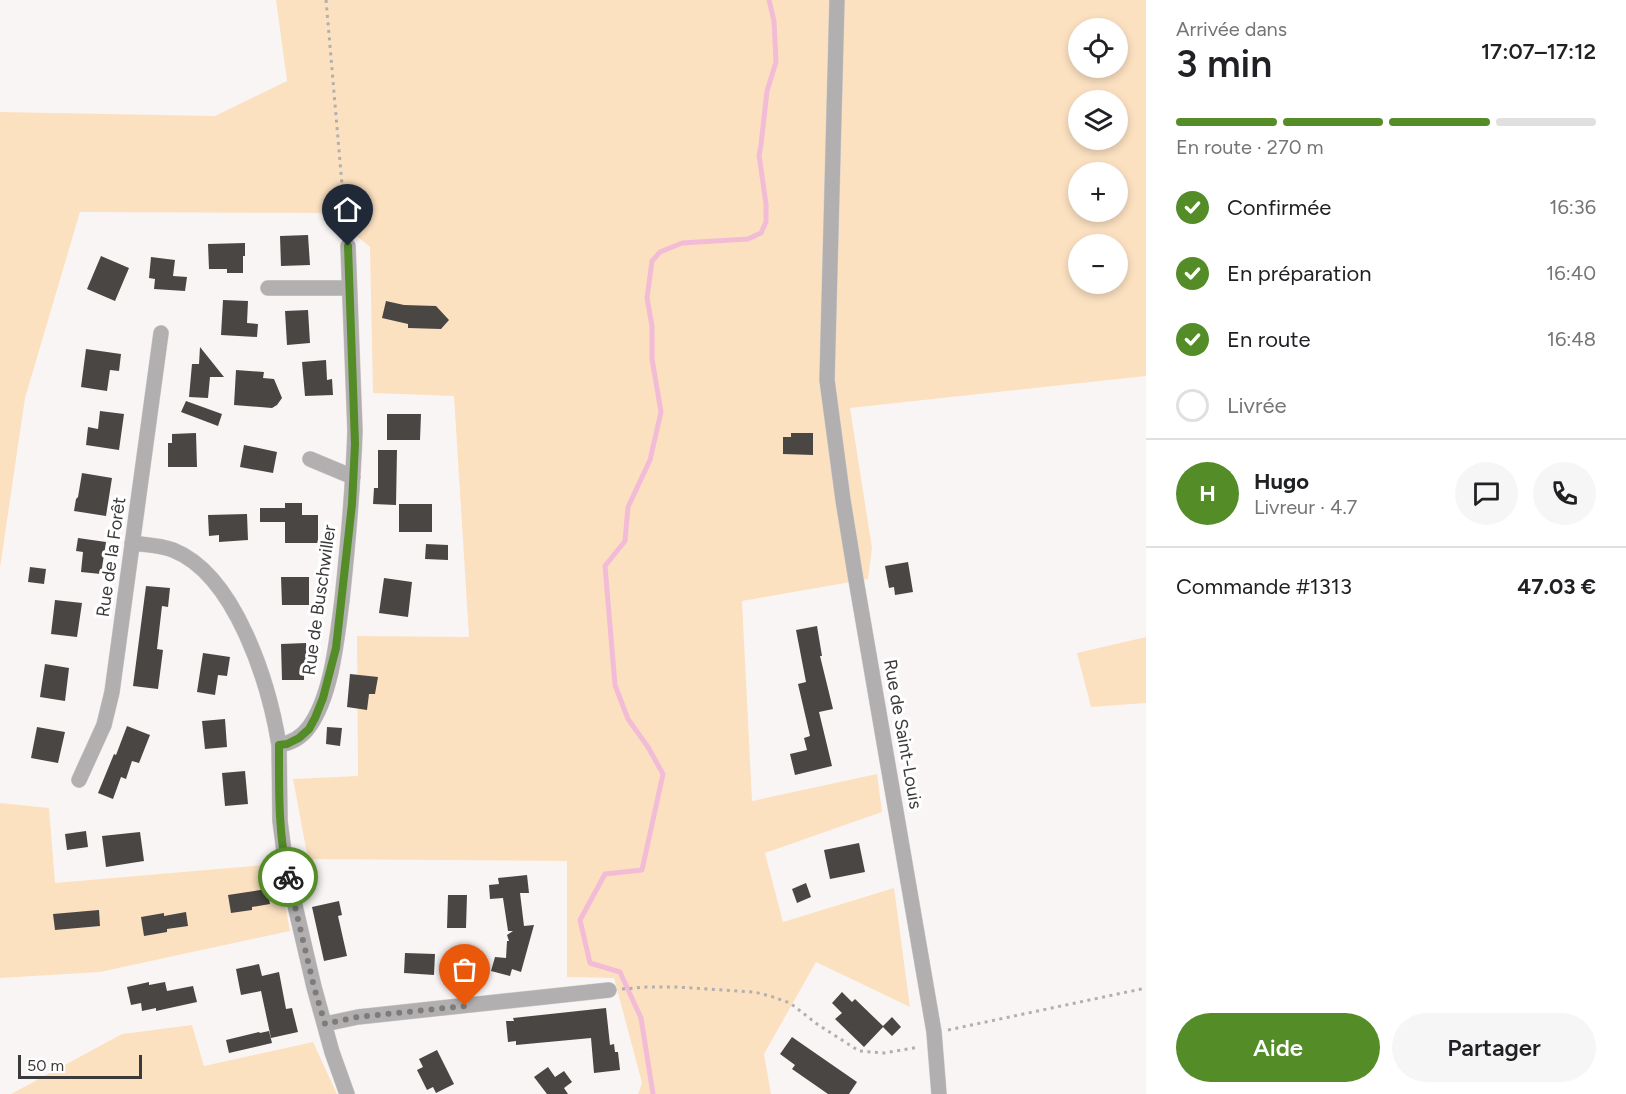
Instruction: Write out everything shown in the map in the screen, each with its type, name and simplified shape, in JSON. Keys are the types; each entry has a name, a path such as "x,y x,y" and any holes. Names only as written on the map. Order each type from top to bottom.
{"street":[{"name":"Rue de Saint-Louis","path":"837,0 827,380 855,574 935,1037 939,1094"},
{"name":"Rue de Buschwiller","path":"279,745 299,738 315,718 323,698 336,648 347,549 355,431 348,246"},
{"path":"267,288 348,288"},
{"name":"Rue de la Forêt","path":"79,780 108,712 112,692 161,333"},
{"path":"310,459 353,477"},
{"path":"132,543 174,550 197,566 223,595 245,631 259,666 272,708 279,745 279,797 283,851 314,987 332,1052 347,1094"},
{"path":"325,1024 358,1017 613,990"}],"path":[{"path":"326,0 348,246"},
{"path":"613,990 712,988 754,992 790,1003 859,1051 884,1053 904,1050 935,1037 1146,988"}],"shaded area":[{"path":"276,0 1146,0 1146,376 850,408 872,548 868,579 742,601 752,801 877,774 882,812 765,853 783,922 894,888 910,1007 816,962 764,1054 771,1094 638,1094 642,1083 614,978 567,977 567,861 308,859 293,779 358,776 357,636 469,637 454,396 373,393 370,247 329,213 80,212 25,398 0,568 0,112 215,116 287,81"},
{"path":"1146,637 1146,703 1091,707 1077,653"},
{"path":"0,803 49,808 55,883 278,864 290,931 100,972 0,978"},
{"path":"192,1025 204,1066 313,1042 337,1094 11,1094 122,1034"}],"building":[{"path":"308,235 310,265 281,266 280,236"},
{"path":"245,243 243,273 227,273 227,269 209,269 208,244"},
{"path":"101,256 129,268 115,301 87,289"},
{"path":"151,257 175,260 173,276 187,277 185,291 154,289 155,279 149,278"},
{"path":"223,300 248,301 247,323 258,324 257,337 221,335"},
{"path":"386,301 404,305 436,306 449,320 441,329 408,328 408,324 382,318"},
{"path":"308,310 310,343 287,345 285,311"},
{"path":"200,347 224,377 210,377 208,398 189,397 192,364 199,364"},
{"path":"86,349 121,354 119,371 110,370 107,391 81,387"},
{"path":"326,360 327,380 332,379 333,395 305,396 302,362"},
{"path":"236,370 264,372 263,378 274,379 282,398 277,405 272,408 234,405"},
{"path":"186,401 222,414 218,426 181,412"},
{"path":"100,411 124,414 119,450 86,445 88,427 98,429"},
{"path":"387,414 421,414 420,440 387,440"},
{"path":"196,433 197,467 168,467 168,443 172,443 172,434"},
{"path":"791,433 813,433 813,455 783,454 783,437 791,437"},
{"path":"244,445 277,452 273,473 240,467"},
{"path":"378,450 397,450 396,505 373,504 374,488 378,488"},
{"path":"82,473 112,478 106,516 74,511"},
{"path":"285,503 302,503 302,515 318,515 318,543 285,543 285,522 260,522 260,508 285,508"},
{"path":"399,504 432,504 432,532 399,532"},
{"path":"247,514 248,540 219,542 219,535 209,536 208,515"},
{"path":"78,538 106,542 101,574 81,572 83,552 76,551"},
{"path":"426,544 448,545 448,560 425,559"},
{"path":"908,562 913,592 895,595 894,587 889,588 885,566"},
{"path":"30,567 46,569 44,584 28,582"},
{"path":"281,577 309,577 309,605 282,605"},
{"path":"384,578 412,582 408,617 379,613"},
{"path":"146,586 170,588 168,607 162,606 157,649 163,650 158,689 133,686"},
{"path":"55,600 82,603 77,637 51,634"},
{"path":"817,626 822,656 820,656 833,709 819,712 832,766 795,775 790,754 807,750 804,738 810,736 798,684 806,682 796,630"},
{"path":"306,643 307,664 304,664 304,680 282,680 281,644"},
{"path":"203,653 230,657 227,676 218,675 215,695 197,692"},
{"path":"45,664 69,668 65,701 40,697"},
{"path":"350,674 378,677 375,694 369,694 367,710 347,707"},
{"path":"225,719 227,747 205,749 202,721"},
{"path":"127,726 150,735 139,763 132,761 126,779 121,777 113,799 98,793"},
{"path":"37,727 65,732 58,763 31,758"},
{"path":"327,727 342,728 340,746 326,744"},
{"path":"245,771 248,804 225,806 222,773"},
{"path":"86,831 88,847 67,850 65,834"},
{"path":"140,832 144,861 106,867 102,836"},
{"path":"859,843 865,872 830,879 824,850"},
{"path":"527,875 529,893 520,893 524,926 534,925 521,972 512,969 510,976 491,971 495,957 506,958 507,941 509,941 507,935 513,931 508,931 503,898 490,899 489,885 499,884 498,878"},
{"path":"806,883 811,897 797,903 792,889"},
{"path":"267,889 270,904 231,913 228,895"},
{"path":"448,895 467,895 466,928 447,928"},
{"path":"339,901 342,915 338,916 347,956 324,961 312,907"},
{"path":"99,910 100,926 55,930 53,914"},
{"path":"186,912 188,926 144,936 141,917"},
{"path":"405,953 435,954 434,975 404,973"},
{"path":"259,964 262,976 279,972 286,1009 292,1008 298,1032 271,1038 261,991 241,995 236,969"},
{"path":"149,982 149,985 165,982 167,991 193,986 197,1002 156,1011 156,1008 142,1011 141,1003 131,1005 127,987"},
{"path":"842,992 852,1002 855,999 883,1026 892,1017 901,1027 892,1036 883,1027 864,1047 835,1019 842,1013 832,1003"},
{"path":"606,1008 610,1045 614,1044 615,1052 618,1052 620,1070 594,1073 591,1038 516,1045 516,1041 508,1042 506,1021 514,1021 513,1018"},
{"path":"269,1031 272,1043 229,1053 226,1040"},
{"path":"792,1037 857,1082 849,1094 828,1094 792,1069 795,1065 780,1054"},
{"path":"437,1050 454,1084 436,1093 433,1087 427,1090 417,1070 423,1067 419,1059"},
{"path":"548,1067 555,1077 564,1071 572,1082 564,1088 568,1094 547,1094 534,1077"}],"waterway":[{"path":"653,1094 641,1018 620,972 590,963 580,920 605,874 642,870 663,774 648,747 628,719 615,685 605,566 625,541 628,507 650,460 661,412 652,359 652,326 647,298 652,261 660,252 682,243 748,239 761,233 766,222 766,204 759,155 767,91 776,62 774,21 769,0"}],"way so far":[{"path":"288,877 325,1024 358,1017 465,1006"}],"route":[{"path":"288,877 280,821 279,745 299,738 309,729 323,698 336,648 352,504 355,431 348,246"}]}
